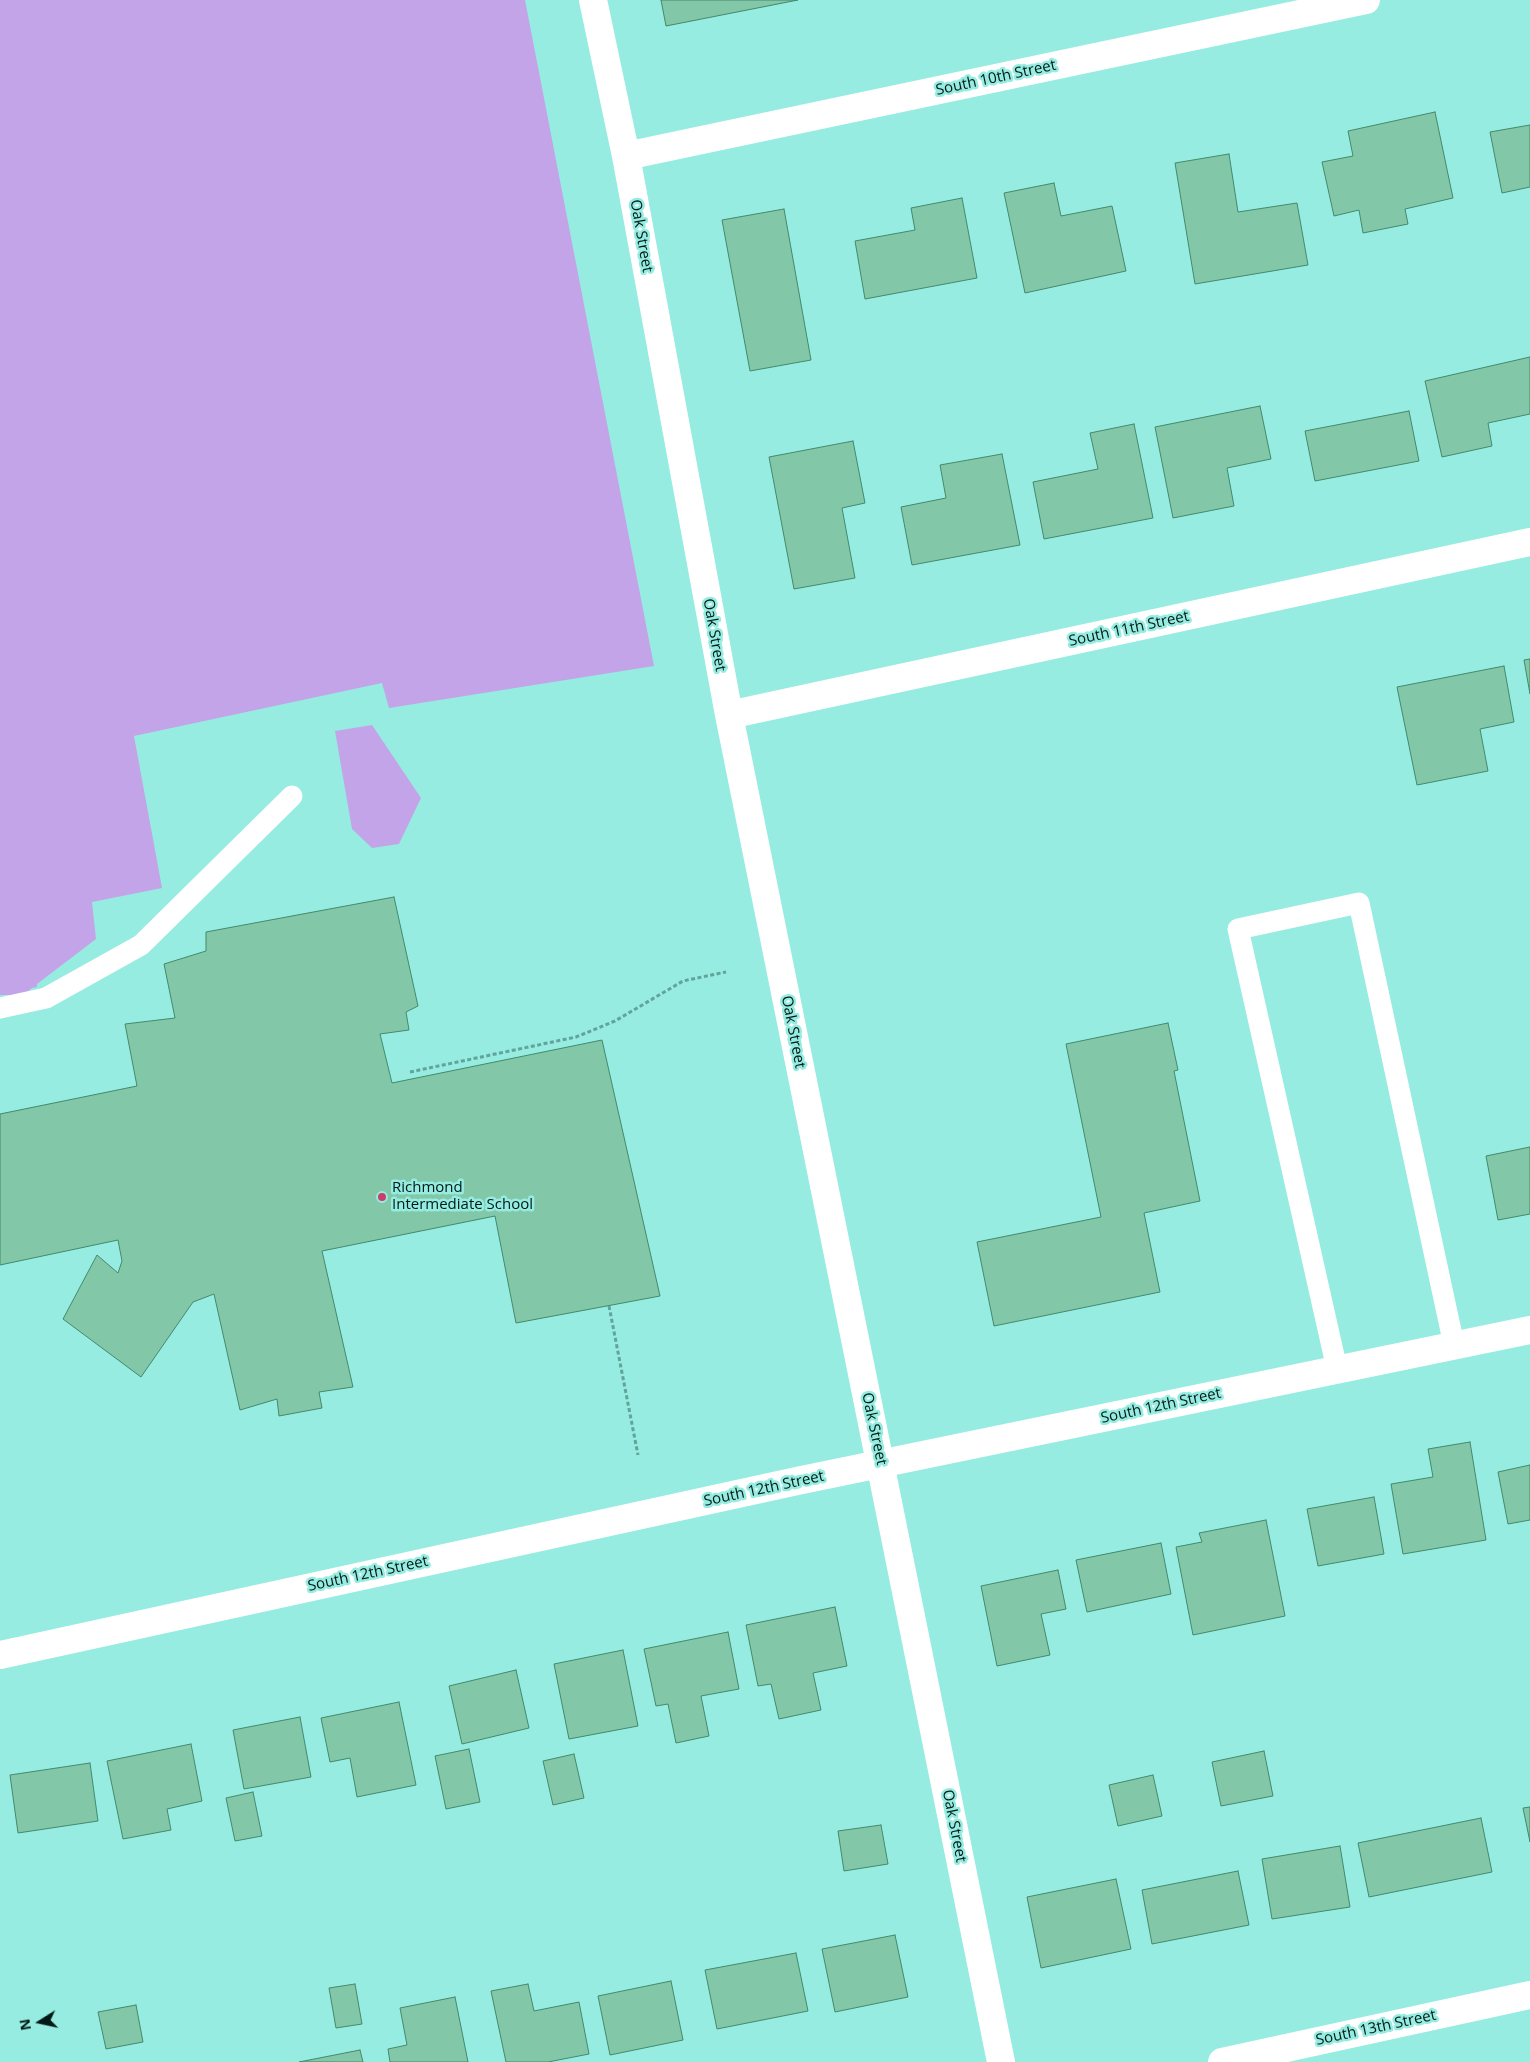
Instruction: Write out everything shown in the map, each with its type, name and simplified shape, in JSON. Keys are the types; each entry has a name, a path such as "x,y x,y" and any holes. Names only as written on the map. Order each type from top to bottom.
{"street":[{"name":"Oak Street","path":"593,0 626,156 729,715 1001,2062"},
{"name":"South 10th Street","path":"626,156 1366,0"},
{"name":"South 11th Street","path":"729,715 1530,542"},
{"name":"South 12th Street","path":"0,1655 881,1464 1530,1330"},
{"name":"South 13th Street","path":"1222,2062 1530,1995"}],"lane":[{"path":"0,1008 46,998 141,946 292,796"},
{"path":"1338,1370 1238,929 1360,902 1454,1345"}],"path":[{"path":"410,1072 576,1037 615,1021 683,981 726,972"},
{"path":"609,1306 638,1455"}],"shaded area":[{"path":"0,0 525,0 654,666 389,708 382,683 134,736 162,888 92,902 96,939 37,984 37,987 32,988 23,995 0,995"},
{"path":"372,725 421,798 399,844 372,848 352,829 335,731"}],"building":[{"path":"661,0 798,0 666,26"},
{"path":"1435,112 1453,198 1405,209 1408,224 1363,233 1359,210 1334,216 1322,162 1353,156 1348,131"},
{"path":"1530,125 1530,187 1502,193 1490,132"},
{"path":"1229,154 1238,212 1297,203 1308,265 1195,284 1175,163"},
{"path":"1054,183 1061,216 1112,206 1126,271 1025,293 1004,193"},
{"path":"962,198 977,278 865,299 855,241 915,230 911,208"},
{"path":"784,209 811,360 750,371 722,220"},
{"path":"1530,357 1530,414 1488,423 1492,446 1442,457 1425,381"},
{"path":"1260,406 1271,459 1227,468 1234,506 1173,518 1155,427"},
{"path":"1409,411 1419,461 1315,481 1305,431"},
{"path":"1134,424 1153,518 1044,539 1033,482 1098,469 1090,433"},
{"path":"853,441 865,503 842,508 855,578 794,589 769,457"},
{"path":"1002,454 1020,545 912,565 901,507 946,498 940,465"},
{"path":"1530,659 1530,694 1524,660"},
{"path":"1504,666 1514,722 1480,729 1488,771 1417,785 1397,687"},
{"path":"394,897 418,1006 406,1012 409,1030 380,1034 392,1083 602,1040 660,1296 516,1323 495,1216 322,1251 353,1387 319,1392 322,1408 279,1416 277,1399 240,1410 214,1294 193,1302 141,1377 63,1319 97,1255 118,1273 122,1261 118,1240 0,1265 0,1114 137,1086 125,1024 175,1018 164,964 206,951 206,932"},
{"path":"1168,1023 1178,1070 1174,1071 1200,1201 1144,1213 1160,1292 994,1326 977,1242 1101,1217 1066,1044"},
{"path":"1530,1147 1530,1214 1498,1220 1486,1156"},
{"path":"1470,1442 1486,1540 1403,1554 1391,1484 1433,1477 1428,1449"},
{"path":"1530,1465 1530,1520 1508,1524 1498,1472"},
{"path":"1374,1497 1384,1554 1318,1566 1307,1509"},
{"path":"1266,1520 1285,1616 1193,1635 1176,1547 1202,1542 1199,1533"},
{"path":"1161,1543 1171,1594 1087,1612 1076,1560"},
{"path":"1058,1570 1066,1609 1041,1614 1050,1655 997,1666 981,1586"},
{"path":"835,1607 847,1666 813,1673 821,1710 779,1719 771,1684 758,1686 746,1625"},
{"path":"728,1632 739,1689 701,1696 709,1736 676,1743 668,1704 656,1706 644,1649"},
{"path":"623,1650 638,1726 569,1739 554,1664"},
{"path":"516,1670 529,1728 462,1744 449,1686"},
{"path":"399,1702 416,1785 357,1797 350,1758 330,1762 321,1718"},
{"path":"300,1717 311,1777 244,1789 233,1730"},
{"path":"191,1744 202,1801 167,1809 171,1830 123,1839 107,1761"},
{"path":"469,1749 480,1802 446,1809 435,1756"},
{"path":"1264,1751 1273,1796 1221,1806 1212,1762"},
{"path":"574,1754 584,1798 553,1805 543,1761"},
{"path":"90,1763 98,1821 18,1833 10,1775"},
{"path":"1153,1775 1162,1816 1118,1826 1109,1785"},
{"path":"253,1792 262,1836 235,1841 226,1798"},
{"path":"1530,1807 1530,1842 1523,1808"},
{"path":"1481,1818 1492,1872 1369,1897 1358,1843"},
{"path":"881,1825 888,1864 844,1871 838,1831"},
{"path":"1340,1846 1350,1907 1272,1919 1262,1859"},
{"path":"1238,1871 1249,1925 1152,1944 1142,1890"},
{"path":"1116,1879 1131,1949 1041,1968 1027,1897"},
{"path":"895,1935 908,1997 835,2012 822,1949"},
{"path":"796,1953 808,2011 717,2029 705,1970"},
{"path":"671,1981 683,2040 610,2055 598,1996"},
{"path":"355,1984 362,2024 336,2028 329,1988"},
{"path":"528,1984 534,2011 579,2002 589,2054 548,2062 506,2062 491,1991"},
{"path":"455,1997 468,2062 390,2062 388,2049 407,2045 400,2008"},
{"path":"136,2005 143,2042 106,2049 98,2012"},
{"path":"360,2050 363,2062 299,2062"}],"place":[{"name":"Richmond Intermediate School","path":"382,1197"}]}
